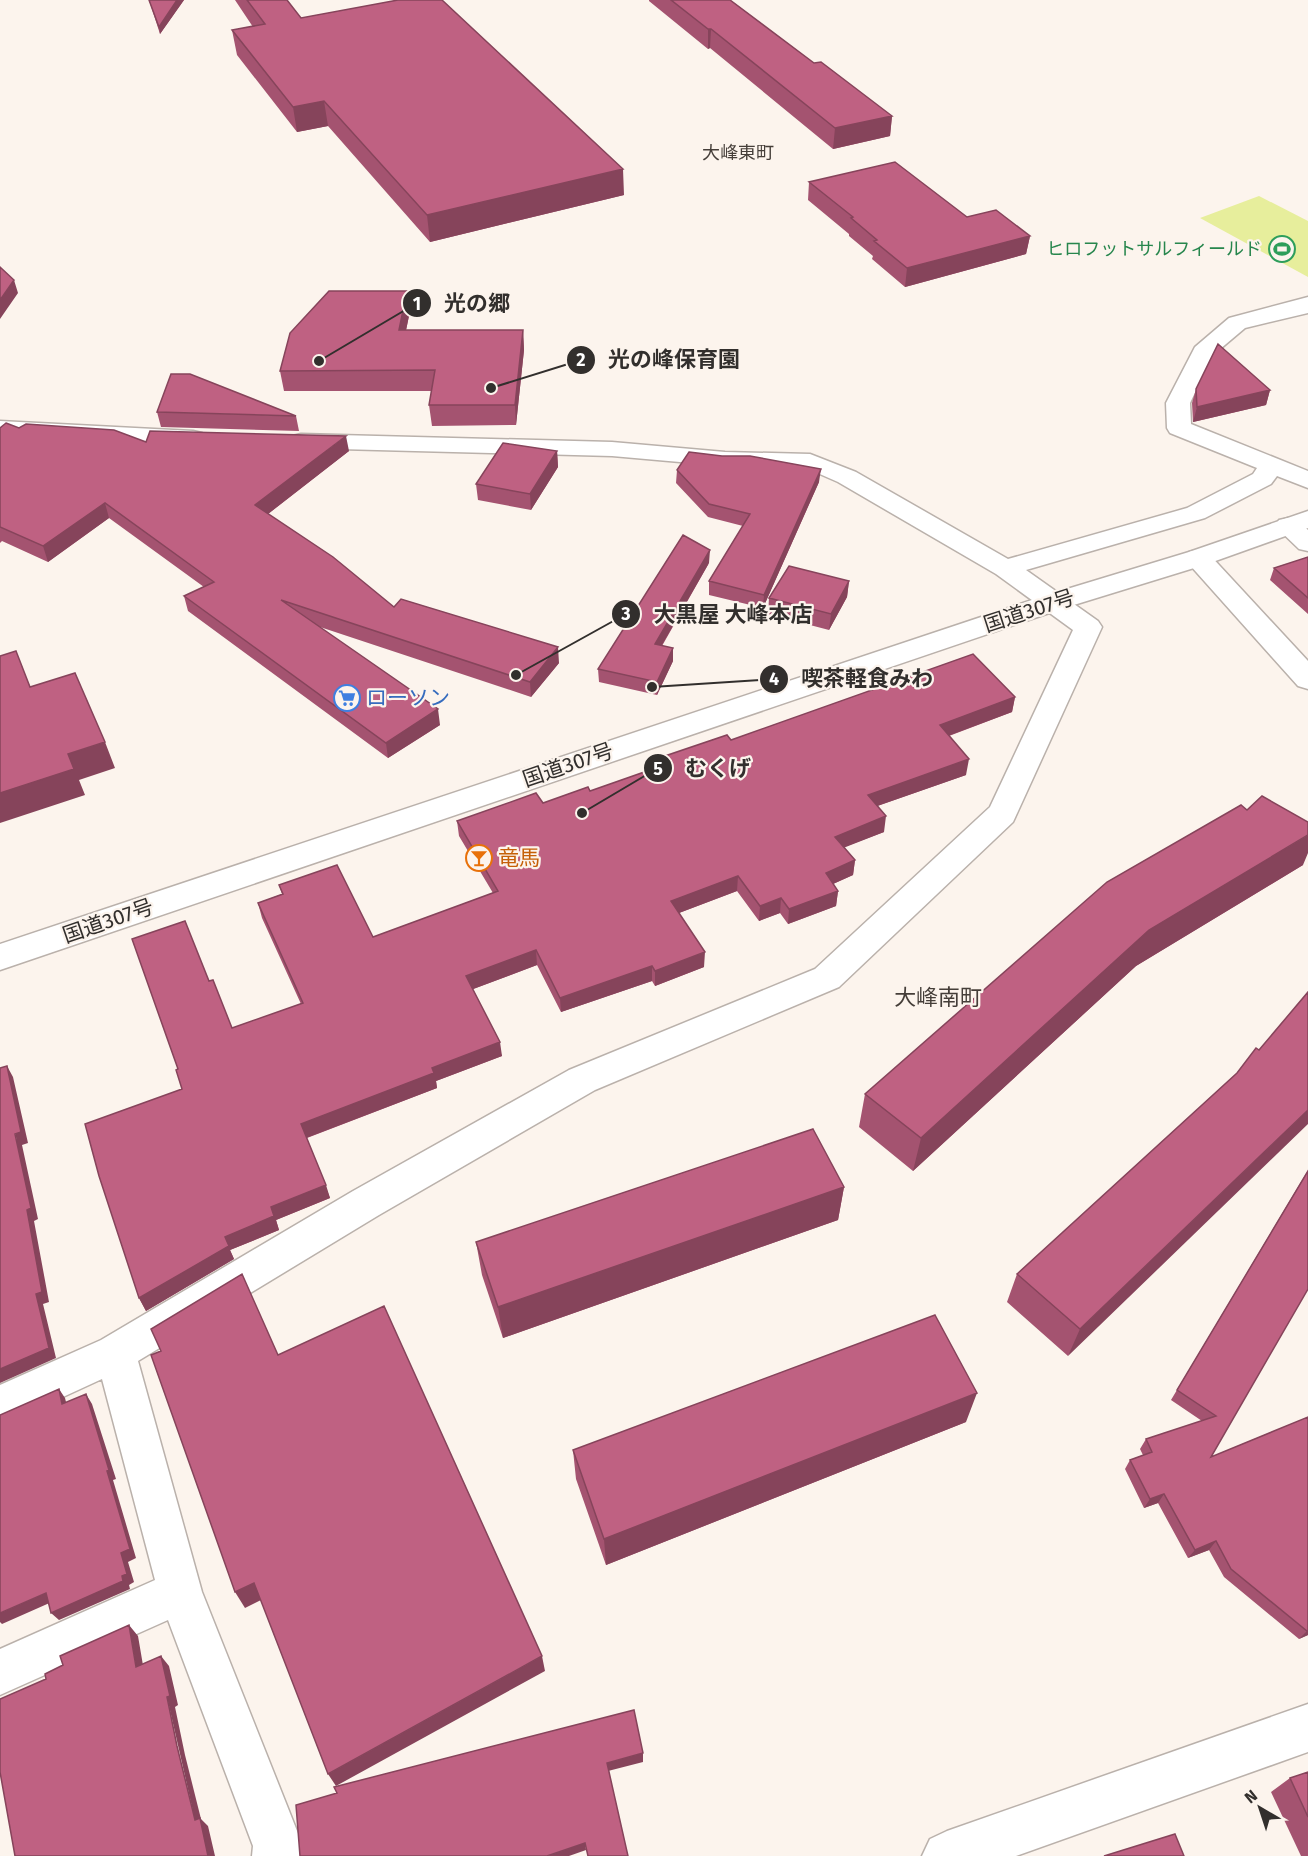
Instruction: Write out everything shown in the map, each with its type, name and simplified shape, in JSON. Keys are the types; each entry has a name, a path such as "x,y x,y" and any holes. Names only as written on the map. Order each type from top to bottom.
{"main road":[{"path":"1308,304 1237,324 1203,352 1178,403 1179,428 1308,480"},
{"path":"0,428 218,439"},
{"path":"0,1406 115,1353 366,1203 582,1080 827,978 1002,814 1088,627 1005,568 847,477 810,461 725,459 612,449 276,441"},
{"path":"1005,568 1196,513 1262,479 1272,465"},
{"name":"国道307号","path":"0,957 1054,602 1198,558 1301,530"},
{"path":"1198,558 1308,679"},
{"path":"115,1353 180,1592 278,1846 278,1856"},
{"path":"0,1672 180,1592"},
{"path":"947,1856 1308,1728"}],"green space":[{"name":"ヒロフットサルフィールド","path":"1259,196 1308,221 1308,277 1200,218"}],"building":[{"path":"149,0 177,0 159,27"},
{"path":"247,0 287,0 301,18 398,0 442,0 623,169 427,215 324,101 293,107 232,30 265,24"},
{"path":"671,0 730,0 814,63 821,62 892,116 835,128"},
{"path":"895,162 967,217 996,210 1030,236 907,268 874,241 877,240 851,218 853,217 809,182"},
{"path":"0,267 14,280 0,300"},
{"path":"329,291 407,291 399,330 523,330 515,405 429,405 435,370 280,371 290,333"},
{"path":"1218,344 1270,390 1197,407 1196,389"},
{"path":"171,374 190,374 296,416 157,412"},
{"path":"6,423 19,428 26,424 114,430 146,442 150,431 346,436 255,505 333,557 394,607 401,599 558,647 530,682 281,600 438,709 386,743 184,596 214,582 105,503 43,546 0,527 0,428"},
{"path":"503,443 557,451 530,494 476,484"},
{"path":"689,452 722,456 750,456 821,469 764,595 709,581 750,514 709,504 677,470"},
{"path":"683,535 710,550 655,644 673,648 657,682 598,669"},
{"path":"1308,557 1308,598 1274,568"},
{"path":"789,566 849,581 831,614 769,598"},
{"path":"16,651 30,687 75,673 105,742 68,754 74,769 0,793 0,656"},
{"path":"973,654 1015,697 940,725 969,759 868,795 886,816 835,837 855,860 826,873 838,891 789,909 781,898 760,906 738,876 671,901 705,952 655,971 652,966 560,998 536,950 466,976 500,1042 432,1068 434,1073 301,1124 326,1185 271,1207 274,1216 225,1237 229,1246 139,1298 99,1176 85,1124 182,1089 176,1070 178,1069 132,939 185,921 209,981 213,980 232,1028 303,1003 258,903 283,894 279,885 337,865 373,937 498,891 457,821 536,793 543,803 588,787 590,791 667,764 662,757 727,735 731,740"},
{"path":"1262,796 1308,822 1308,835 1149,930 921,1138 865,1094 1107,882 1241,805 1247,810"},
{"path":"1308,992 1308,1110 1080,1329 1017,1274 1237,1073 1256,1048 1259,1050"},
{"path":"7,1066 21,1132 15,1134 31,1208 27,1210 42,1292 36,1294 49,1348 0,1369 0,1068"},
{"path":"813,1129 844,1187 498,1307 476,1242"},
{"path":"1308,1171 1308,1289 1211,1457 1308,1417 1307,1631 1231,1569 1216,1541 1195,1550 1164,1494 1150,1499 1130,1460 1152,1452 1146,1439 1216,1416 1177,1390"},
{"path":"242,1274 278,1355 384,1306 542,1656 328,1774 254,1583 235,1592 151,1355 161,1351 151,1329"},
{"path":"935,1315 977,1393 604,1539 573,1450"},
{"path":"59,1389 62,1404 86,1394 130,1549 121,1553 127,1574 122,1576 123,1581 51,1613 46,1593 0,1613 0,1415"},
{"path":"129,1625 136,1667 161,1656 170,1696 167,1697 177,1746 195,1820 200,1818 208,1856 15,1856 0,1772 0,1699 46,1679 45,1674 63,1665 60,1656"},
{"path":"634,1710 643,1753 607,1763 628,1856 588,1856 585,1843 547,1856 300,1856 296,1805 337,1793 334,1787"},
{"path":"1308,1772 1308,1817 1290,1778"},
{"path":"1175,1834 1184,1856 1104,1856"}],"place":[{"name":"ヒロフットサルフィールド","path":"1282,249"},
{"name":"光の郷","path":"319,361"},
{"name":"光の峰保育園","path":"491,388"},
{"name":"大黒屋 大峰本店","path":"516,675"},
{"name":"喫茶軽食みわ","path":"652,687"},
{"name":"ローソン","path":"347,698"},
{"name":"むくげ","path":"582,813"},
{"name":"竜馬","path":"479,858"}],"district":[{"name":"大峰東町","path":"738,153"},
{"name":"大峰南町","path":"938,997"}]}
